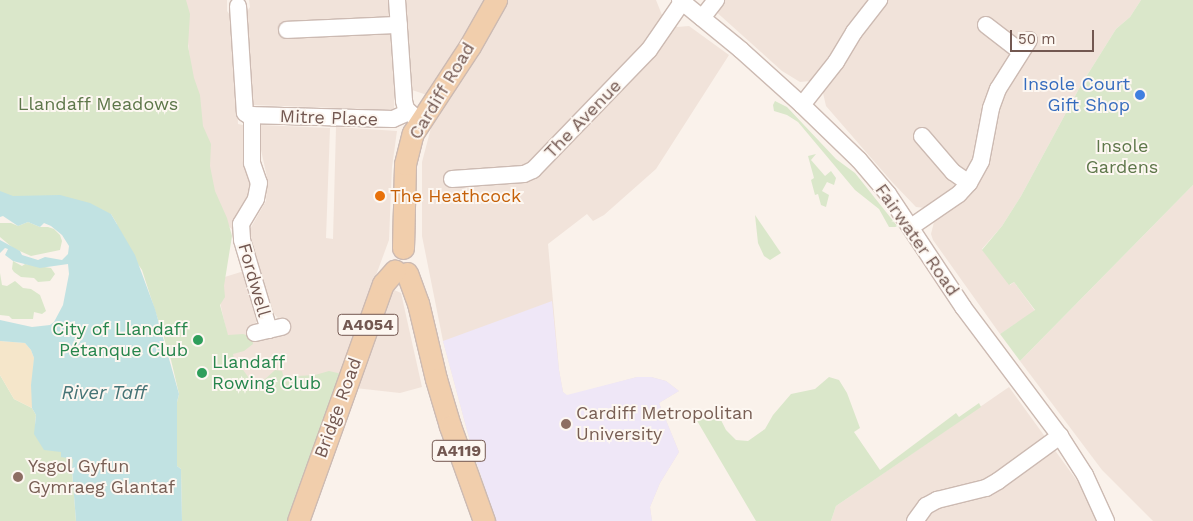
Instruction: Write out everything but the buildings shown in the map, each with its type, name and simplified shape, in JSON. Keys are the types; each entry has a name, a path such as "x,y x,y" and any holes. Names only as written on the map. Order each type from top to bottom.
{"main road":[{"name":"Cardiff Road","path":"401,272 391,263 392,255 398,249 403,248 405,164 413,134 414,117 470,46 496,0"},
{"name":"Bridge Road","path":"298,521 383,284 401,272"},
{"name":"A4119","path":"401,272 418,303 436,379 450,426 484,521"}],"street":[{"path":"397,0 404,101 414,117"},
{"path":"702,18 716,0"},
{"path":"802,105 836,62 854,32 879,0"},
{"name":"Fairwater Road","path":"681,1 802,105 859,160 888,194 964,307 1060,436 1085,475 1106,521"},
{"name":"The Avenue","path":"452,179 524,174 533,170 649,50 681,1"},
{"name":"Fordwell","path":"238,6 245,113 250,115 252,163 259,183 256,199 241,224 242,240 268,330"},
{"path":"286,30 399,25"},
{"path":"911,227 959,194 969,183 981,161 991,108 998,89 1025,46 986,26"},
{"name":"Mitre Place","path":"250,115 393,119 414,117"},
{"path":"922,136 953,172 969,183"},
{"path":"915,521 926,506 937,500 976,491 998,481 1060,436"}],"shaded area":[{"path":"183,0 227,0 227,11 232,18 238,124 243,125 246,157 254,180 236,233 207,206"},
{"path":"249,0 389,0 395,73 394,110 251,105 244,16 250,7"},
{"path":"404,0 489,0 427,95 412,90"},
{"path":"508,0 656,0 662,15 677,27 689,26 729,55 656,169 604,215 593,221 587,214 548,244 559,370 563,392 567,396 637,377 651,377 666,381 679,391 659,403 679,452 660,483 650,507 652,521 496,521 471,445 443,341 422,236 422,162 432,124 442,104 485,42"},
{"path":"703,0 1141,0 1130,17 1116,29 1081,85 1021,196 1002,226 982,249 1010,285 1014,282 1035,311 1000,334 933,240 931,234 934,222 925,208 916,207 892,182 826,106 823,93 811,81 800,82 782,71"},
{"path":"261,125 330,128 326,238 333,239 336,127 397,131 392,167 389,240 337,381 240,392 215,280 244,271 259,320 252,326 287,330 285,319 278,318 273,313 252,244 250,229 266,201 267,177 261,150 259,132"},
{"path":"1193,185 1193,521 1153,521 1102,470 1020,361"},
{"path":"392,289 401,293 422,387 400,393 355,388"},
{"name":"Cardiff Metropolitan University","path":"552,301 559,370 563,392 567,395 637,377 651,377 666,381 679,391 659,403 679,452 660,483 650,507 652,521 496,521 471,445 443,341"},
{"path":"1009,387 1083,489 1097,521 831,521 836,506"}],"green space":[{"name":"Llandaff Meadows","path":"0,0 186,0 190,14 188,46 194,78 200,95 203,126 211,144 210,166 215,191 227,218 232,236 224,286 225,297 220,305 228,335 243,334 252,337 253,344 244,351 233,354 235,363 241,367 251,381 251,386 263,381 275,370 282,371 285,382 292,381 297,376 315,375 329,371 342,374 287,521 182,521 181,469 177,466 177,402 179,394 171,360 142,270 114,230 117,224 111,214 0,202"},
{"name":"Insole Gardens","path":"1141,0 1193,0 1193,185 1020,361 1000,334 1035,310 1014,282 1009,285 982,250 1002,226 1021,196 1081,85 1116,29 1130,17"},
{"path":"775,101 787,107 836,159 855,173 898,227 889,227 879,209 855,190 798,122 787,115 774,111 773,105"},
{"path":"816,154 811,160 825,176 831,171 836,178 834,185 827,182 822,191 829,195 826,207 821,205 818,194 815,195 811,180 814,178 808,156"},
{"path":"755,215 781,253 770,260 764,256 758,243"},
{"path":"28,222 40,227 54,229 60,235 62,241 60,250 31,256 13,248 0,237 0,223 11,223 18,226"},
{"path":"13,261 22,266 25,264 51,268 55,274 50,281 38,282 34,278 21,277 12,269"},
{"path":"0,273 2,285 7,286 15,281 23,288 31,289 40,295 46,311 42,314 34,312 33,319 12,319 9,316 0,315"},
{"path":"0,375 14,399 32,408 36,415 35,424 61,452 73,459 72,471 76,521 0,521"},
{"path":"829,377 839,380 847,393 860,428 854,432 880,470 956,413 959,417 979,403 981,407 836,506 831,521 756,521 696,419 702,416 709,420 720,418 726,430 736,440 748,441 765,429 773,415 791,394 815,389"}],"sand":[{"path":"0,341 25,343 31,350 34,358 32,408 14,399 0,375"}],"water":[{"name":"River Taff","path":"0,191 13,196 60,195 90,203 111,214 135,255 155,309 179,394 177,402 177,466 181,469 182,521 76,521 72,470 73,459 61,457 61,452 44,450 34,434 36,415 32,408 31,385 34,358 31,350 25,343 0,341 0,320 32,327 50,325 54,322 63,305 69,274 68,264 40,268 13,261 5,255 8,249 5,248 0,253 0,240 20,251 22,255 38,260 45,257 62,260 68,254 69,246 62,235 44,223 40,227 28,222 18,226 3,216 0,217"}],"place":[{"name":"Insole Court Gift Shop","path":"1140,95"},
{"name":"The Heathcock","path":"380,196"},
{"name":"City of Llandaff Pétanque Club","path":"198,340"},
{"name":"Llandaff Rowing Club","path":"202,373"},
{"name":"Cardiff Metropolitan University","path":"566,424"},
{"name":"Ysgol Gyfun Gymraeg Glantaf","path":"18,477"}]}
